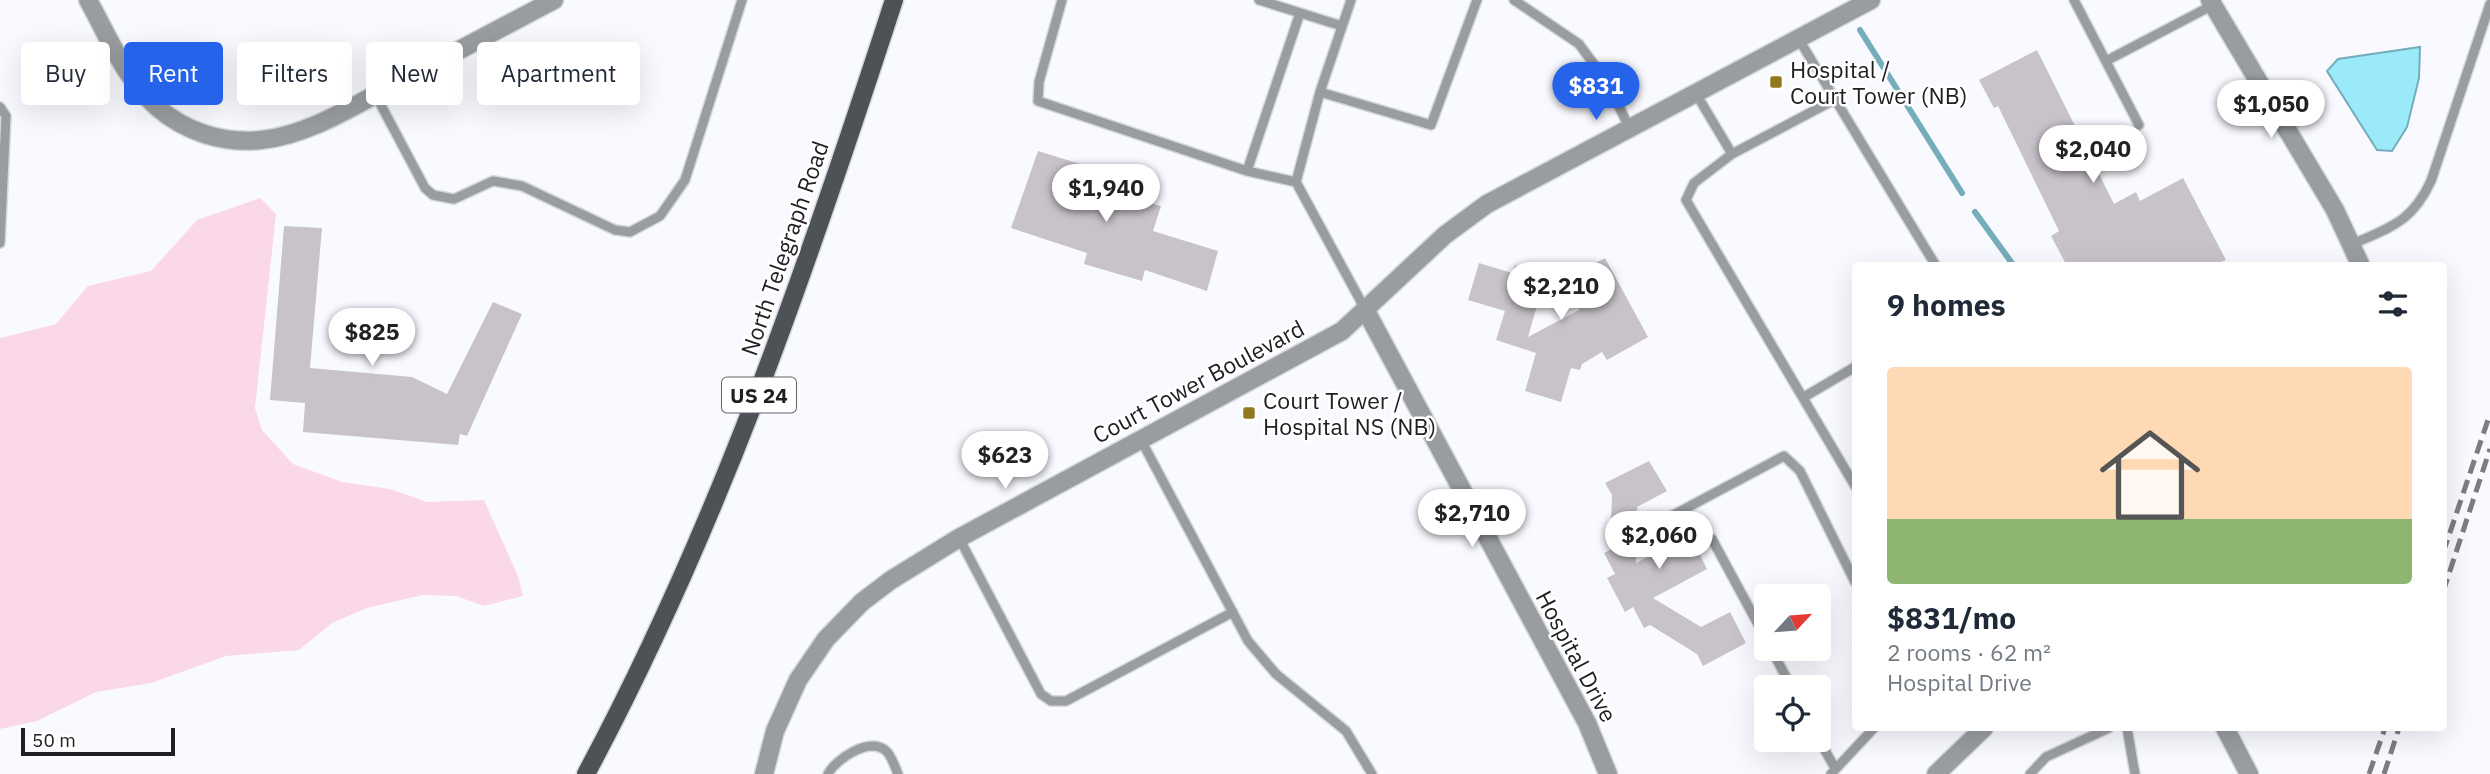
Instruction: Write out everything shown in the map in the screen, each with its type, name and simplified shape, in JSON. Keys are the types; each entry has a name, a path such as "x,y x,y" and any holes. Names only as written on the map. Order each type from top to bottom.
{"main road":[{"name":"North Telegraph Road","path":"586,774 667,611 734,458 789,313 894,0"}],"street":[{"path":"88,0 123,65 145,95 171,118 207,135 243,141 280,137 308,128 366,99"},
{"path":"463,48 554,0"},
{"path":"1365,309 1445,234 1476,211 1871,0"},
{"path":"2211,3 2316,177 2353,244 2360,262"},
{"name":"Court Tower Boulevard","path":"764,774 775,730 792,690 826,639 853,610 881,587 959,538 1342,331 1365,309"},
{"name":"Hospital Drive","path":"1365,309 1587,723 1608,774"},
{"path":"1936,774 1981,731"},
{"path":"2227,731 2249,774"}],"lane":[{"path":"381,105 425,188 433,195 454,199 493,181 522,186 615,230 630,232 660,216 685,180 742,0"},
{"path":"1062,0 1039,82 1038,101 1247,171 1296,182"},
{"path":"1259,0 1342,26"},
{"path":"1351,0 1320,92 1296,182 1365,309"},
{"path":"1320,92 1431,125 1476,0"},
{"path":"1514,0 1579,44 1607,82 1629,127"},
{"path":"2074,0 2138,125"},
{"path":"2106,61 2211,3"},
{"path":"2353,244 2405,218 2421,200 2431,181 2490,4"},
{"path":"1247,171 1300,13"},
{"path":"1798,38 1934,262"},
{"path":"1695,92 1732,154"},
{"path":"1836,99 1732,154 1694,183 1686,200 1852,480"},
{"path":"0,107 6,116 0,243"},
{"path":"1804,397 1852,369"},
{"path":"1141,440 1248,641 1266,664 1288,685 1346,731 1372,774"},
{"path":"1649,528 1784,456 1800,471 1852,576"},
{"path":"959,538 1041,694 1051,701 1066,701 1233,612"},
{"path":"1712,539 1754,617"},
{"path":"1825,752 1833,771 1871,731"},
{"path":"2030,774 2046,757 2102,731"},
{"path":"2128,731 2136,774"},
{"path":"828,774 836,762 862,748 877,746 886,751 898,774"}],"shaded area":[{"path":"260,198 276,214 255,408 262,430 293,464 342,482 390,489 427,502 484,500 518,576 523,596 484,606 456,596 423,595 367,608 332,623 299,650 226,656 151,683 96,692 37,721 0,729 0,338 56,324 88,286 151,271 197,220"}],"water":[{"path":"2420,47 2419,78 2407,127 2392,151 2377,150 2327,71 2338,59"}],"building":[{"path":"2037,50 2114,204 2136,192 2140,201 2183,178 2226,260 2065,262 2051,236 2059,231 1998,106 1994,108 1979,80"},
{"path":"1038,151 1129,179 1123,195 1161,206 1153,231 1218,251 1207,291 1145,270 1142,281 1084,264 1087,253 1011,228"},
{"path":"284,226 322,228 310,368 412,377 447,394 493,302 522,314 467,436 460,434 458,445 303,432 305,403 270,400"},
{"path":"1605,258 1648,337 1607,360 1602,352 1582,364 1580,370 1571,368 1561,402 1525,391 1536,353 1496,340 1505,311 1468,300 1479,263 1512,273 1515,265 1535,272 1525,300 1541,292 1528,337 1579,310 1564,280"},
{"path":"1649,461 1667,491 1637,507 1636,563 1690,535 1707,569 1653,598 1701,627 1730,612 1746,643 1703,666 1697,654 1650,625 1644,628 1633,607 1625,612 1607,578 1615,574 1604,553 1610,550 1612,495 1605,483"}],"waterway":[{"path":"1860,30 1962,193"},
{"path":"1975,212 2011,262"}],"railway":[{"path":"2447,541 2490,414"},
{"path":"2447,580 2490,449"},
{"path":"2369,774 2384,731"},
{"path":"2384,774 2398,731"}],"place":[{"name":"Hospital / Court Tower (NB)","path":"1776,82"},
{"name":"Court Tower / Hospital NS (NB)","path":"1249,413"}]}
